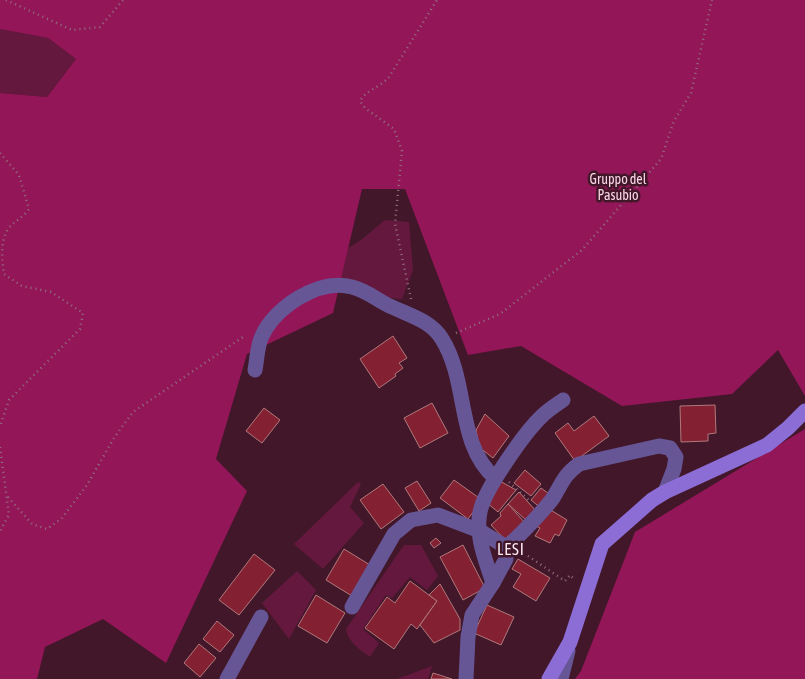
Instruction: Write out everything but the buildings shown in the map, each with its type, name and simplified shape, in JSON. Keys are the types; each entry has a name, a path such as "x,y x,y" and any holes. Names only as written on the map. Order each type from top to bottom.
{"street":[{"path":"255,370 262,337 288,303 304,294 323,288 349,286 369,292 390,306 431,325 442,338 450,355 474,448 482,467 495,478"},
{"path":"494,583 480,543 479,513 495,478 541,417 563,400"},
{"path":"561,679 570,642 602,544 652,500 665,492 766,445 788,428 805,411"},
{"path":"466,679 468,637 472,615 494,583 506,558 506,547 542,511 569,472 579,464 658,446 670,448 676,457 674,469 665,492"},
{"path":"352,607 394,534 411,520 438,515 480,531 506,547"},
{"path":"227,679 261,617"},
{"path":"549,679 570,642"}],"path":[{"path":"6,0 72,30 100,27 123,0"},
{"path":"417,318 395,224 402,151 394,129 365,108 360,101 364,94 379,88 389,77 437,0"},
{"path":"442,338 500,314 582,250 661,159 674,121 691,93 712,0"},
{"path":"0,153 19,175 29,209 24,217 8,230 1,252 4,274 22,286 51,292 83,313 80,329 9,400 0,426"},
{"path":"8,497 32,524 47,529 62,518 87,485 114,438 133,412 252,331"},
{"path":"0,447 9,515 0,531"},
{"path":"495,478 501,477 509,482 542,511"},
{"path":"528,556 565,581 570,575 574,577 582,606"}],"shaded area":[{"path":"0,29 48,38 76,59 47,97 0,93"},
{"path":"385,220 409,222 413,270 402,299 390,298 340,280 348,248"},
{"path":"358,482 361,484 350,507 364,523 323,569 294,544"},
{"path":"404,545 421,545 438,576 427,590 410,577 392,598 386,595 363,629 379,643 370,657 352,642 346,629"},
{"path":"297,571 316,590 289,639 262,603"},
{"path":"432,666 428,679 397,679"}],"green space":[{"name":"Gruppo del Pasubio","path":"0,0 805,0 805,396 778,350 732,394 622,406 521,346 468,355 405,189 362,189 333,313 247,354 216,459 247,491 166,663 103,619 45,647 37,679 0,679 0,93 47,97 76,59 48,38 0,29"},
{"path":"805,429 805,679 575,679 581,671 635,532"}],"district":[{"name":"LESI","path":"511,549"}]}
